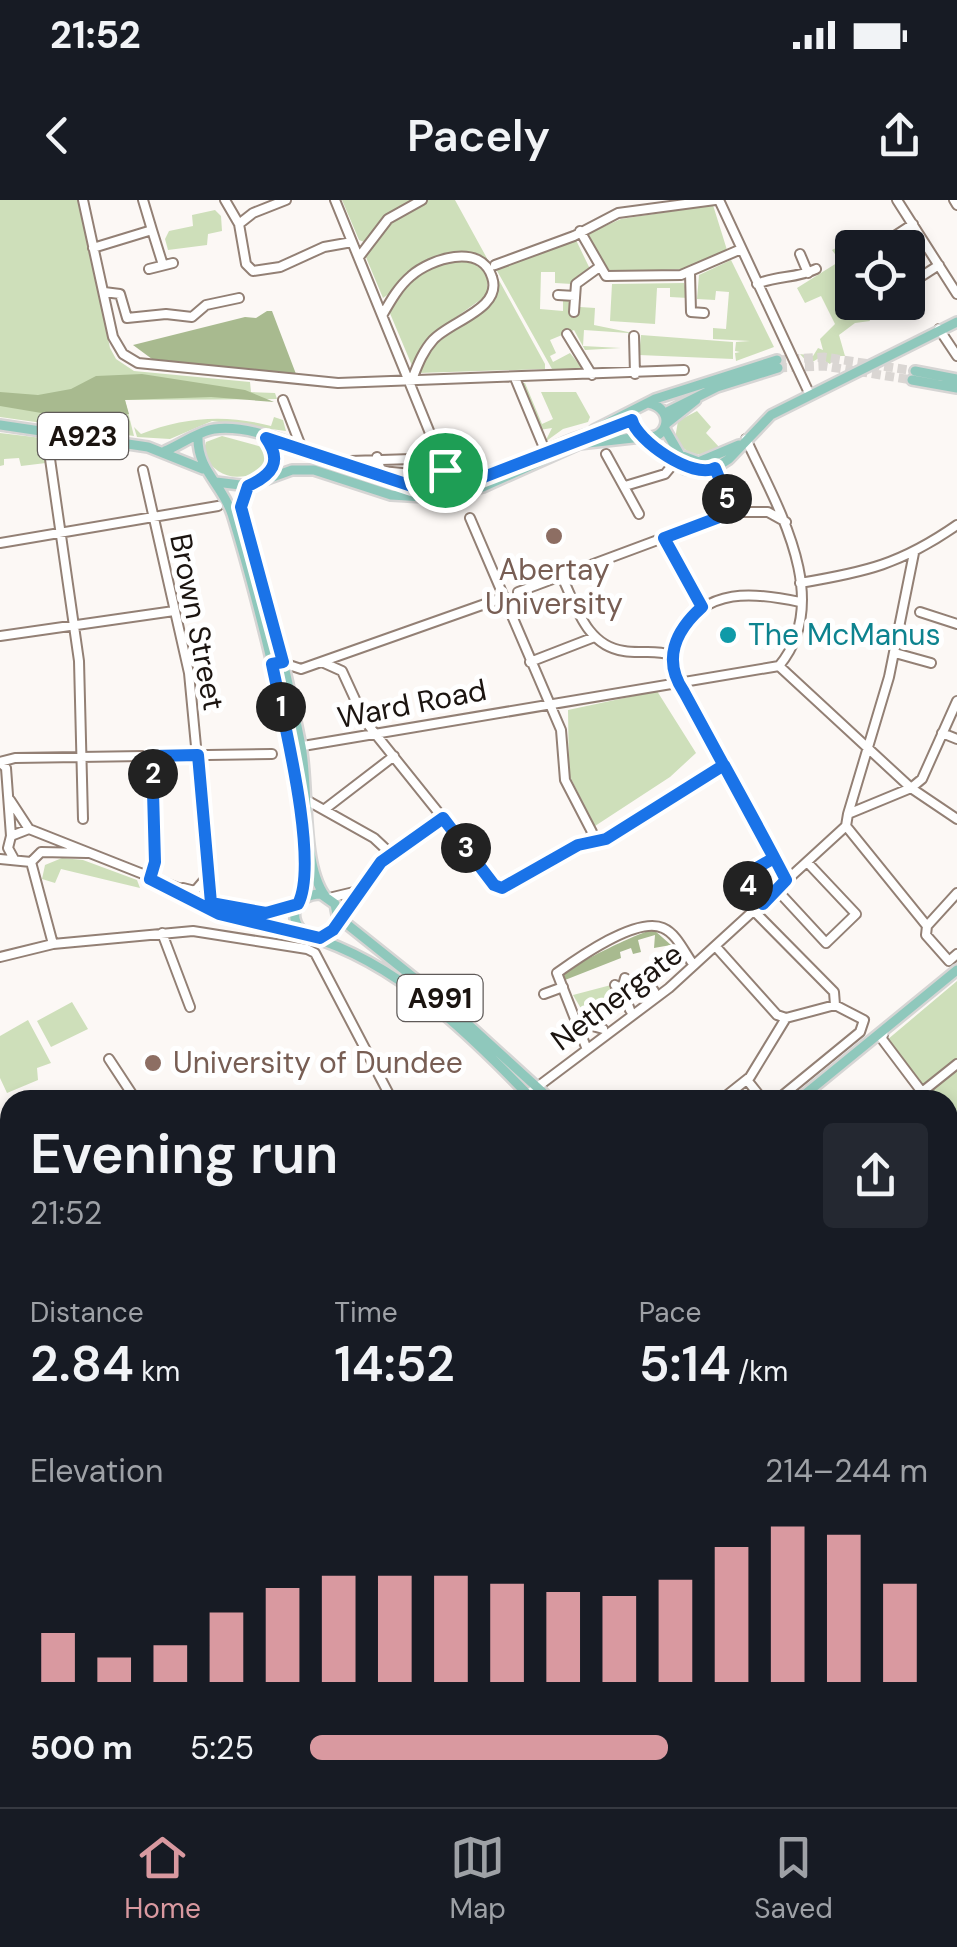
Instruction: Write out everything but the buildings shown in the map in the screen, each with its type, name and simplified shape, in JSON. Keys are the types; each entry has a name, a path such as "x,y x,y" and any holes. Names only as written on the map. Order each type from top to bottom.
{"main road":[{"path":"633,415 645,438 675,462 694,472 715,468 730,459 771,415 957,322"},
{"path":"216,482 248,486 292,470 314,470 391,494 440,498 483,487 579,444 645,438 701,395 778,365 646,404 633,415 463,485 435,488 394,483 266,438 214,429 198,437 202,469 216,482 229,504 278,663 301,748 314,872 338,917 328,934 310,937 294,922 305,877 278,663 241,507 248,486"},
{"path":"957,379 914,375 957,388"},
{"path":"646,404 656,405 676,452 715,468"},
{"name":"A923","path":"0,425 165,451 202,469"},
{"name":"A923","path":"165,451 198,437"},
{"path":"266,438 276,457 266,478"},
{"path":"700,461 742,442"},
{"path":"298,903 310,894 327,897"},
{"name":"A991","path":"338,917 438,997 541,1090"},
{"name":"A991","path":"310,937 355,954 415,993 518,1090"},
{"path":"810,1090 955,974"}],"street":[{"path":"83,200 118,346 138,364 301,382 411,382 684,370"},
{"path":"143,200 168,264 149,268"},
{"path":"225,200 239,224 246,264 253,270 280,267 324,247 352,242"},
{"path":"239,224 253,213 286,200"},
{"path":"335,200 445,470 463,485"},
{"path":"359,257 388,219 422,200"},
{"path":"493,270 618,213 717,200 806,397"},
{"path":"897,200 955,287"},
{"path":"903,230 913,224"},
{"path":"93,248 152,230"},
{"path":"580,232 606,276 690,273 739,250"},
{"path":"757,284 812,271 800,254"},
{"path":"383,314 411,276 434,262 469,257 493,270"},
{"path":"925,274 939,265"},
{"path":"574,304 578,280 598,268"},
{"path":"411,382 430,343 446,327 488,302 493,270"},
{"path":"690,273 691,312"},
{"path":"104,292 120,294 126,315 132,320 162,315 186,318 212,304 239,298"},
{"path":"209,292 212,304"},
{"path":"558,295 574,304 588,305"},
{"path":"159,304 162,315"},
{"path":"678,311 704,313"},
{"path":"939,329 957,356"},
{"path":"567,334 592,375"},
{"path":"634,336 634,374"},
{"path":"669,371 672,383"},
{"path":"515,378 541,439 552,430"},
{"path":"283,400 302,449"},
{"path":"282,442 294,428"},
{"path":"46,431 74,624 83,819"},
{"path":"742,442 787,523 800,583 791,642 778,666 911,788 957,819"},
{"path":"609,455 638,514"},
{"path":"350,461 377,457 442,458"},
{"path":"377,457 380,471 412,474 420,484"},
{"path":"625,486 665,474 675,462"},
{"path":"715,468 733,512"},
{"name":"Brown Street","path":"143,470 189,672 211,903"},
{"path":"435,488 445,470"},
{"path":"0,543 218,506"},
{"path":"518,592 733,512 780,508"},
{"path":"768,512 787,523"},
{"path":"470,518 470,532 561,730 565,780 592,832 589,842"},
{"path":"800,583 877,570 957,525"},
{"path":"664,538 702,607"},
{"path":"912,552 908,606 846,826 948,961 957,954"},
{"path":"560,575 592,638"},
{"path":"786,880 676,680 671,655 677,638 702,607 726,597 748,594 800,602"},
{"path":"278,663 300,669 502,598"},
{"path":"908,606 957,624"},
{"path":"0,636 174,610"},
{"path":"530,662 592,638 629,652 658,650 671,655"},
{"path":"347,653 342,671 365,721 499,888 589,842 606,839 724,765"},
{"path":"895,653 931,663"},
{"path":"322,662 342,671"},
{"name":"Ward Road","path":"287,737 301,748 676,680 778,666"},
{"path":"848,814 911,788 922,778 957,700"},
{"path":"358,737 365,721"},
{"path":"942,733 957,739"},
{"path":"14,860 6,840 10,800 1,763 14,758 272,754"},
{"path":"152,756 155,881"},
{"path":"325,809 394,756"},
{"path":"10,800 33,831 42,852"},
{"path":"308,801 392,852"},
{"path":"338,917 392,852 443,818"},
{"name":"Nethergate","path":"534,1090 670,988 846,826"},
{"path":"6,840 33,831 99,855 219,914 310,937"},
{"path":"805,843 815,854"},
{"path":"0,858 31,862 42,852 66,849 99,855"},
{"path":"763,904 746,888 746,874 774,858"},
{"path":"31,862 47,907 53,944"},
{"path":"777,890 826,943 856,914 806,862"},
{"path":"155,881 194,890 207,874"},
{"path":"155,881 211,903 266,913 298,903"},
{"path":"327,897 358,892"},
{"path":"927,930 957,893"},
{"path":"755,912 834,992 835,1005"},
{"path":"586,1047 556,973 609,947 634,926 651,924 667,930 693,964"},
{"path":"0,957 53,944 212,932 315,953 386,1090"},
{"path":"162,933 190,1008"},
{"path":"717,948 777,1015 786,1018 835,1005 864,1020 860,1032 790,1090"},
{"path":"619,987 652,988 646,972"},
{"path":"619,987 625,978"},
{"path":"544,994 563,986"},
{"path":"619,987 630,1010"},
{"path":"568,996 579,992"},
{"path":"734,1090 747,1080 786,1018"},
{"path":"579,1022 603,1030"},
{"path":"884,1030 882,1040 920,1090"},
{"path":"109,1059 129,1090"},
{"path":"931,1090 957,1064"},
{"path":"550,1076 550,1090"},
{"path":"747,1080 756,1090"}],"green space":[{"path":"0,200 80,200 110,348 116,359 134,371 250,382 251,392 275,393 277,399 125,400 134,436 0,417"},
{"path":"342,200 415,200 387,216 364,242 359,240"},
{"path":"427,200 455,200 545,364 545,369 419,373 443,335 484,312 495,275 477,256 442,257 383,298 365,255 391,220"},
{"path":"713,205 727,250 688,269 609,272 587,234 621,219"},
{"path":"215,210 221,216 222,231 208,234 207,245 168,250 165,239 169,231 193,226 192,215"},
{"path":"576,240 590,269 572,284 555,283 555,272 541,272 540,309 563,311 563,298 568,298 571,314 579,314 580,307 595,308 594,325 633,333 633,339 628,333 584,330 583,346 621,348 585,350 574,330 550,340 556,353 550,356 553,362 570,353 583,369 552,369 496,269"},
{"path":"731,260 774,347 736,361 735,353 740,352 735,351 736,342 750,341 713,339 713,328 726,329 729,292 716,291 715,300 697,299 699,275"},
{"path":"471,261 488,275 487,295 434,333 413,368 389,311 403,290 422,273 445,263"},
{"path":"835,264 835,320 870,321 855,323 839,335 845,356 836,356 830,364 819,358 809,364 800,354 813,356 818,348 823,350 820,339 835,324 821,296 805,303 797,288"},
{"path":"684,283 688,298 670,297 670,288 657,288 655,324 610,321 612,284"},
{"path":"272,311 296,374 152,359 133,345 245,317 256,318"},
{"path":"641,335 733,342 733,359 639,355"},
{"path":"142,374 245,390 274,402 211,397 125,400 129,414 90,418 78,428 65,417 0,406 0,392 38,395 71,389 96,376"},
{"path":"521,383 525,383 542,424 553,419 541,392 576,392 590,417 588,422 563,429 545,442 552,428 539,430"},
{"path":"697,411 711,427 706,433 720,448 696,454 675,439 678,421"},
{"path":"274,417 283,420 286,431 212,421 170,439 137,437 134,427 141,434 189,421 221,419 271,426"},
{"path":"0,433 42,438 46,463 21,466 19,458 4,459 0,466"},
{"path":"222,436 262,447 267,455 264,470 237,477 221,473 203,453 206,442"},
{"path":"657,691 696,753 670,777 595,826 569,775 568,710"},
{"path":"62,858 83,860 137,880 140,888 61,869 55,883 42,879 45,865"},
{"path":"654,930 671,945 654,948 655,935 638,940 641,952 633,954 631,948 620,952 621,958 565,980 563,973 570,969 623,941"},
{"path":"957,981 957,1090 925,1090 887,1040"},
{"path":"611,985 618,1011 605,1022 589,1022 573,995"},
{"path":"72,1002 88,1029 51,1047 37,1021"},
{"path":"28,1020 51,1063 37,1068 38,1080 6,1090 0,1078 0,1036"}],"tunnel":[{"path":"777,360 824,357 915,371"},
{"path":"778,368 824,366 912,380"}],"place":[{"name":"Abertay University","path":"554,536"},
{"name":"The McManus","path":"728,635"},
{"name":"University of Dundee","path":"153,1063"}],"route":[{"path":"445,470 435,488 418,488 266,438 274,449 274,468 266,478 248,486 241,507 283,662 272,664 297,798 305,877 302,894 298,904 275,912 234,910 211,903 198,755 152,756 155,862 150,879 206,909 242,922 320,938 333,930 372,871 393,850 443,818 494,885 502,888 578,845 606,839 724,765 786,880 763,904 748,890 748,873 774,858 684,692 672,672 671,655 677,638 702,607 664,538 733,512 715,468 707,473 685,468 638,434 632,420 607,431 577,437 463,485 451,479 445,470"}]}
